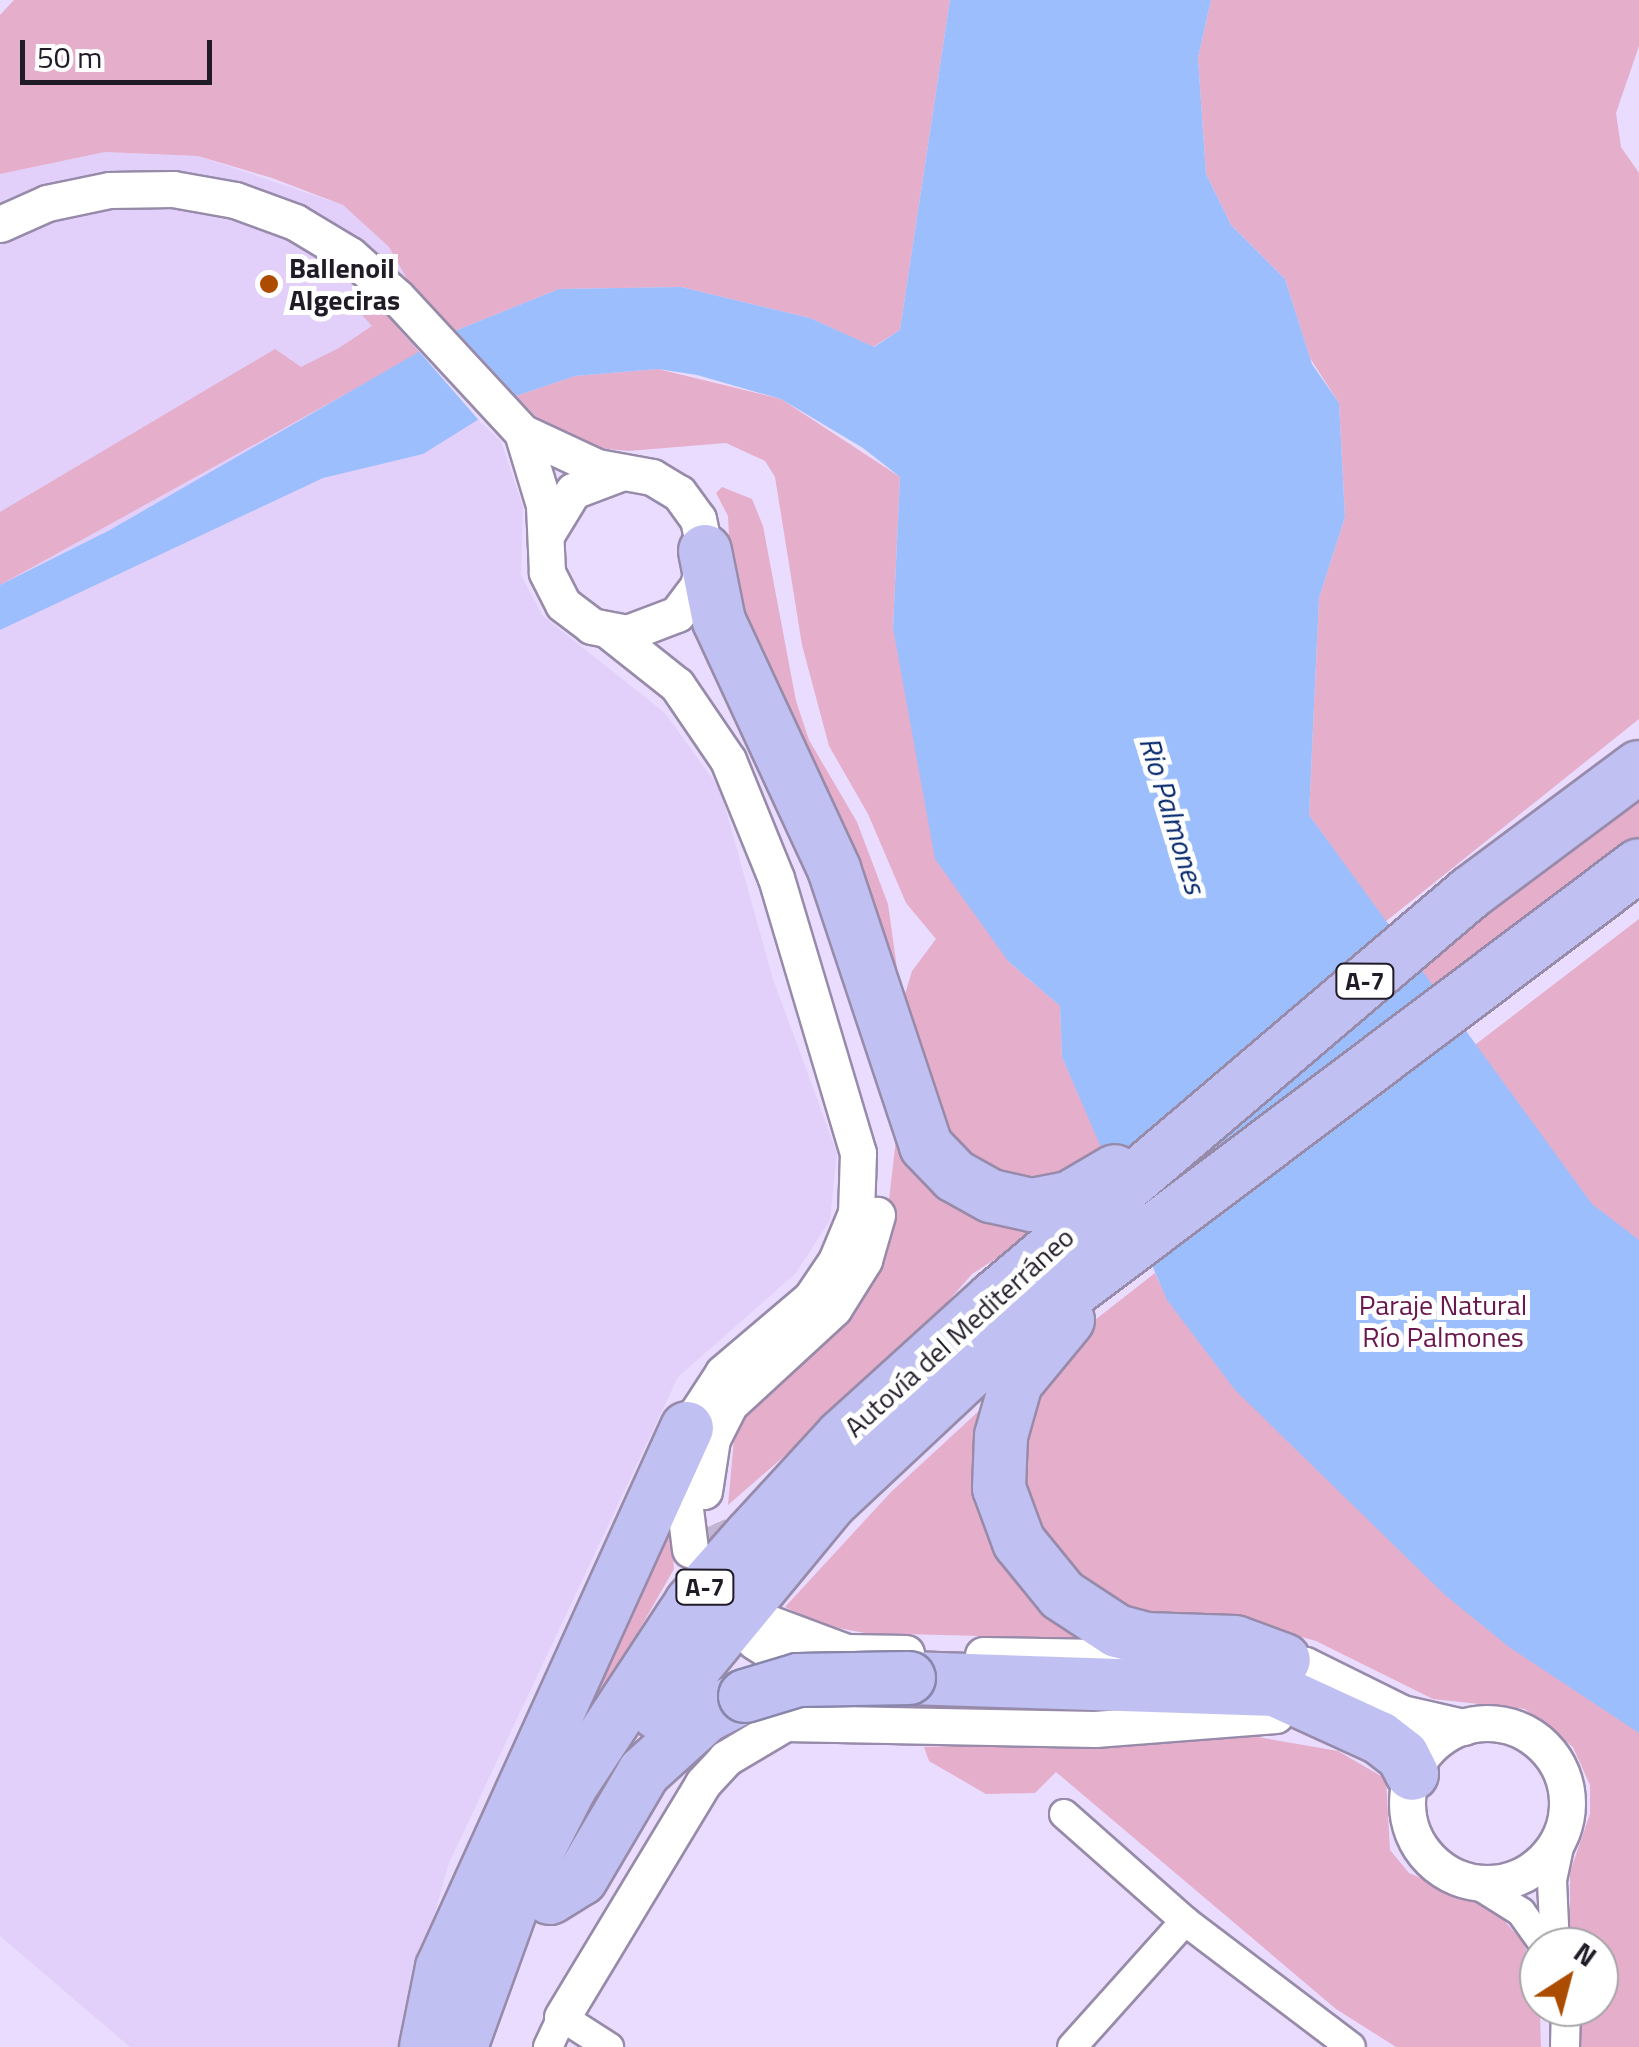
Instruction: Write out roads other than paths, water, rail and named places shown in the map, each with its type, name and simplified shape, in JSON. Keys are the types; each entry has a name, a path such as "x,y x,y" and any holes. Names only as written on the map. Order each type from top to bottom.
{"highway":[{"path":"702,568 719,621 834,869 926,1146 955,1176 991,1196 1032,1205 1088,1226 1099,1293 1056,1330 1016,1383 1001,1436 999,1488 1019,1542 1062,1595 1117,1631 1146,1639 1236,1642 1284,1660"},
{"name":"A-7","path":"1088,1226 1100,1184 1196,1103 1258,1070 1471,892 1639,766"},
{"name":"Autovía del Mediterráneo","path":"461,2047 518,1887 571,1786 691,1603 842,1436 1088,1226 1522,954 1639,865"},
{"name":"Autovía del Mediterráneo","path":"496,2047 550,1898 650,1723 773,1566 918,1416 1088,1226"},
{"path":"426,2047 442,1968 687,1428"},
{"path":"550,1898 581,1879 644,1772 706,1716 745,1696 798,1680 910,1678 1275,1690 1380,1738 1403,1756 1410,1783"}],"street":[{"path":"0,224 47,203 109,190 173,189 235,200 295,222 350,254 397,297 522,432 568,456 652,477 679,493 698,519 711,648 788,854 870,1112 882,1180 873,1233 851,1285 816,1327 753,1378 720,1422 706,1459 700,1538 681,1477 687,1428 724,1372 810,1298 836,1261 856,1213 858,1153 776,878 728,760 677,685 609,631 564,604 547,572 546,536 522,432"},
{"path":"546,536 573,491 622,472"},
{"path":"609,631 662,624 702,568"},
{"path":"1410,1783 1374,1751 1275,1715 905,1706 822,1684 763,1632 846,1652 1284,1660 1356,1685 1422,1720 1463,1726 1498,1724 1546,1748 1567,1797 1552,1880 1554,1927"},
{"path":"609,2047 555,2032 703,1783 726,1758 785,1724 1094,1729 1275,1715"},
{"path":"1463,1726 1432,1745 1410,1783 1417,1844 1442,1870 1476,1883 1522,1912 1532,1927"},
{"path":"1064,1814 1185,1922 1351,2047"},
{"path":"1476,1883 1528,1873 1562,1832"},
{"path":"1072,2047 1185,1922"}],"water":[{"name":"Rio Palmones","path":"950,0 1211,0 1198,58 1206,174 1231,225 1285,279 1312,364 1339,403 1345,517 1319,598 1309,815 1592,1204 1639,1240 1639,1733 1509,1647 1445,1595 1235,1390 1167,1300 1062,1057 1060,1006 1008,961 935,859 893,628 900,477 863,448 781,399 697,375 658,369 575,376 516,396 423,454 323,478 0,630 0,585 110,530 455,331 559,289 681,287 810,318 874,347 900,330"}],"tunnel":[{"path":"709,1526 735,1581"}],"place":[{"name":"Ballenoil Algeciras","path":"269,284"}],"park label":[{"name":"Paraje Natural Río Palmones","path":"1443,1321"}]}
